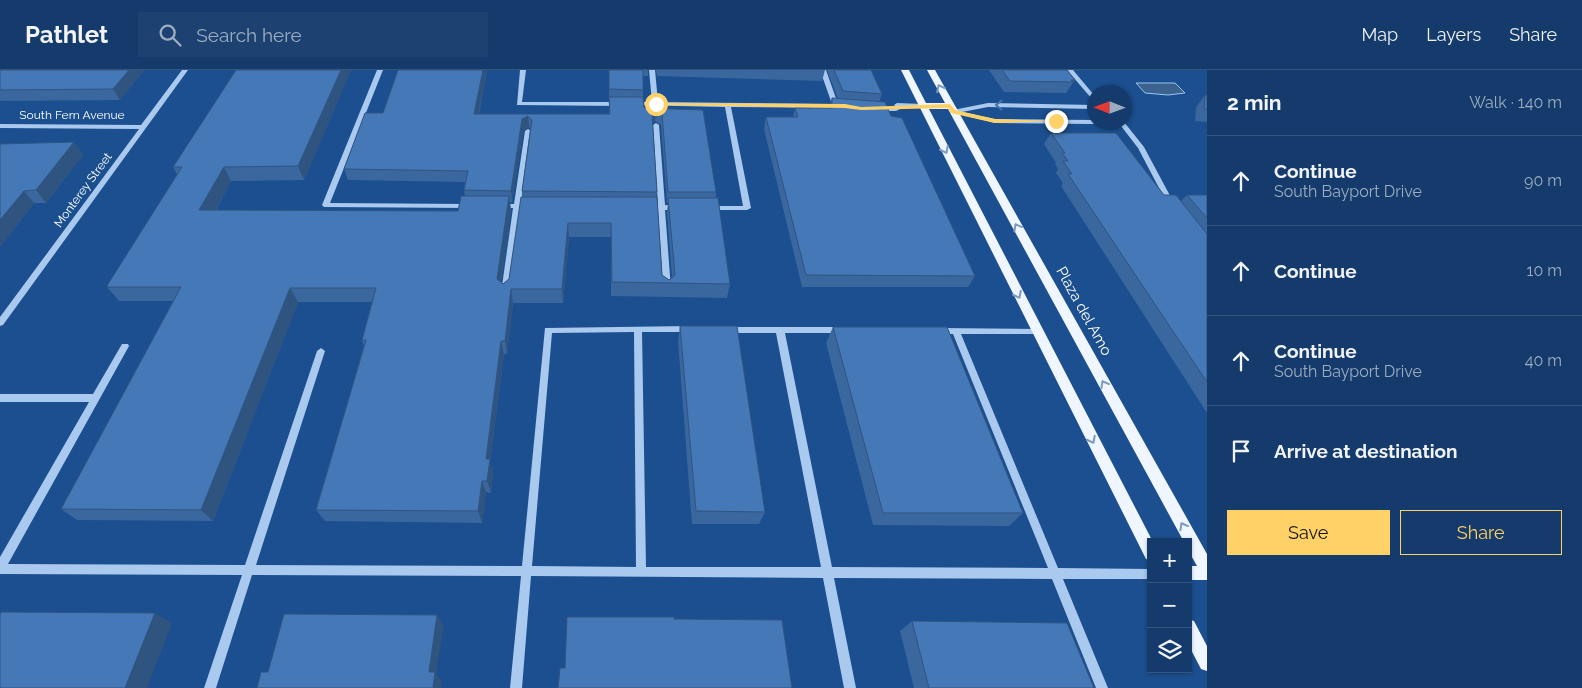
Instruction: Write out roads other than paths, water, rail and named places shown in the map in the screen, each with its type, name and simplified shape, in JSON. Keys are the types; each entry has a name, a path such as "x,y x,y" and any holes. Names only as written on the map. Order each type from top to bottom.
{"main road":[{"path":"905,70 1147,546"},
{"name":"Plaza del Amo","path":"931,70 1207,571"},
{"path":"923,106 951,109"},
{"path":"1192,573 1207,571"},
{"path":"1189,628 1207,664"}],"street":[{"name":"Monterey Street","path":"0,323 185,70"},
{"path":"380,70 326,205 479,206"},
{"path":"523,70 519,104 850,106"},
{"path":"652,70 656,104"},
{"path":"823,70 836,106"},
{"path":"1070,70 1087,90"},
{"path":"700,208 747,208 728,105"},
{"path":"951,109 988,105 1087,107"},
{"path":"869,106 896,109 902,106 923,106"},
{"path":"1047,106 1056,121"},
{"path":"951,109 995,121 1087,122"},
{"path":"656,125 667,289"},
{"name":"South Fern Avenue","path":"0,126 144,127"},
{"path":"1127,130 1141,147 1172,207 1178,214"},
{"path":"505,293 528,131"},
{"path":"488,206 536,206"},
{"path":"643,207 690,208"},
{"path":"638,329 641,572"},
{"path":"516,688 528,571 548,330 695,330"},
{"path":"714,330 848,330"},
{"path":"780,330 850,688"},
{"path":"927,331 1036,331"},
{"path":"956,331 1102,688"},
{"path":"124,346 0,568 1147,574"},
{"path":"210,688 322,351"},
{"path":"0,398 95,398"}],"water":[{"path":"1136,83 1175,83 1185,93 1168,95 1145,93"}]}
